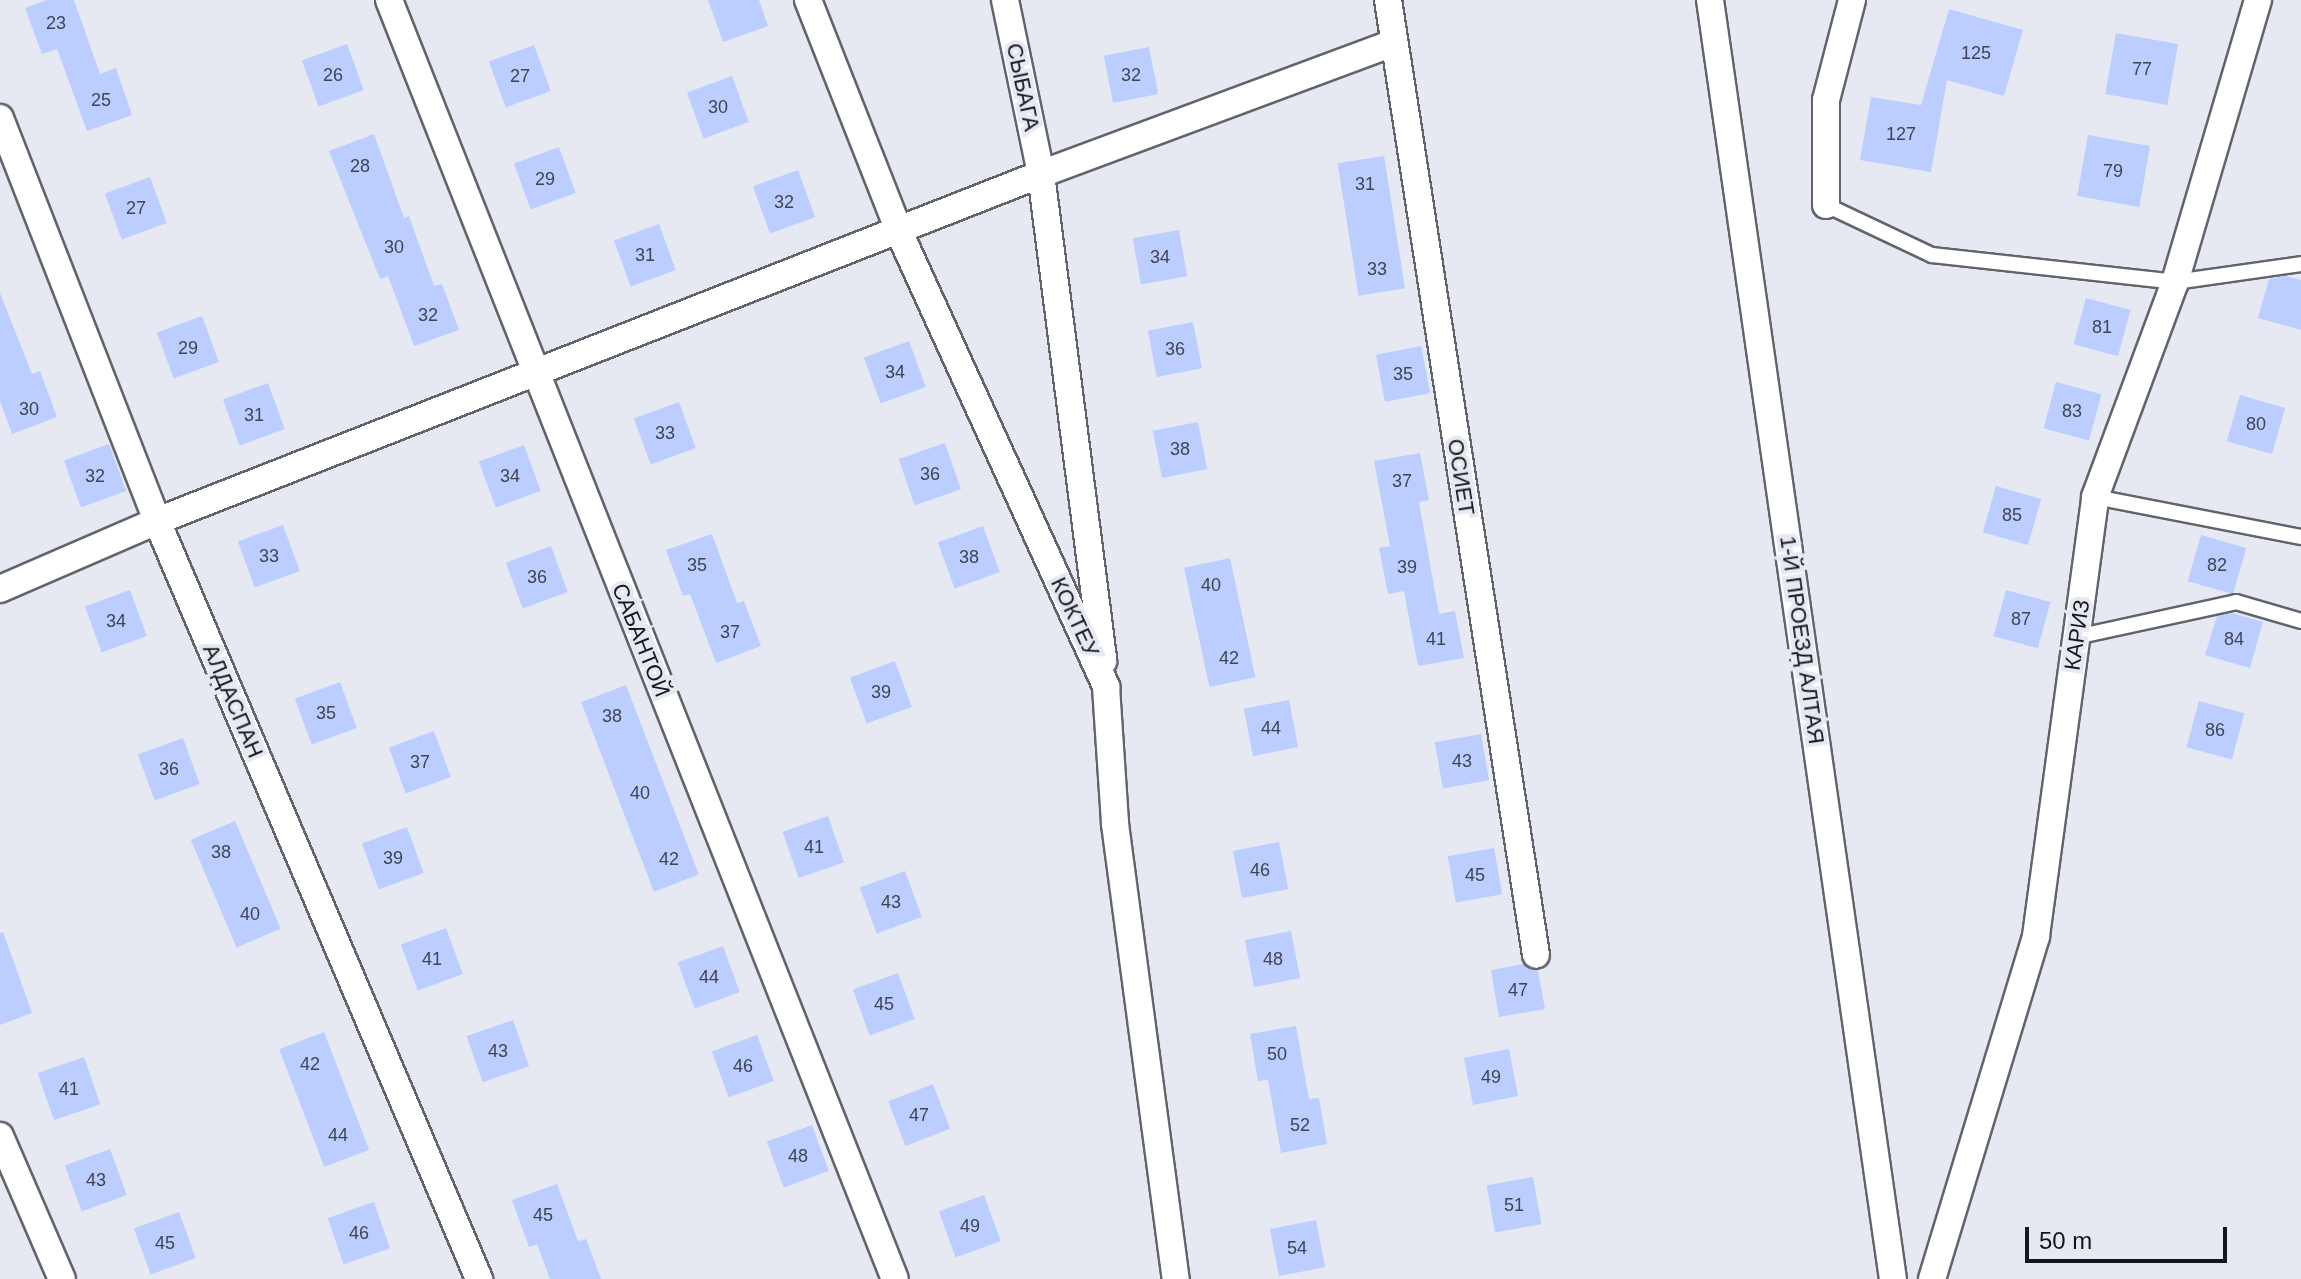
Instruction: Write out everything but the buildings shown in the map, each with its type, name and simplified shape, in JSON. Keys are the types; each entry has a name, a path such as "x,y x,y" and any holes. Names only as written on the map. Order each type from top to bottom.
{"street":[{"name":"САБАНТОЙ","path":"389,0 534,374 895,1279"},
{"name":"КОКТЕУ","path":"808,0 900,234 1106,687 1115,824 1176,1279"},
{"name":"СЫБАГА","path":"1005,0 1041,174 1106,687"},
{"name":"ОСИЕТ","path":"1388,0 1536,955"},
{"name":"1-Й ПРОЕЗД АЛТАЯ","path":"1710,0 1893,1279"},
{"path":"1826,205 1826,100 1852,0"},
{"name":"КАРИЗ","path":"1932,1279 2036,936 2095,497 2175,282 2258,0"},
{"path":"0,589 157,521 900,234 1041,174 1393,43"},
{"name":"АЛДАСПАН","path":"0,118 157,521 479,1279"},
{"path":"0,1136 62,1279"}],"lane":[{"path":"1826,205 1932,255 2175,282 2301,264"},
{"path":"2095,497 2301,537"},
{"path":"2076,637 2236,602 2301,621"}]}
